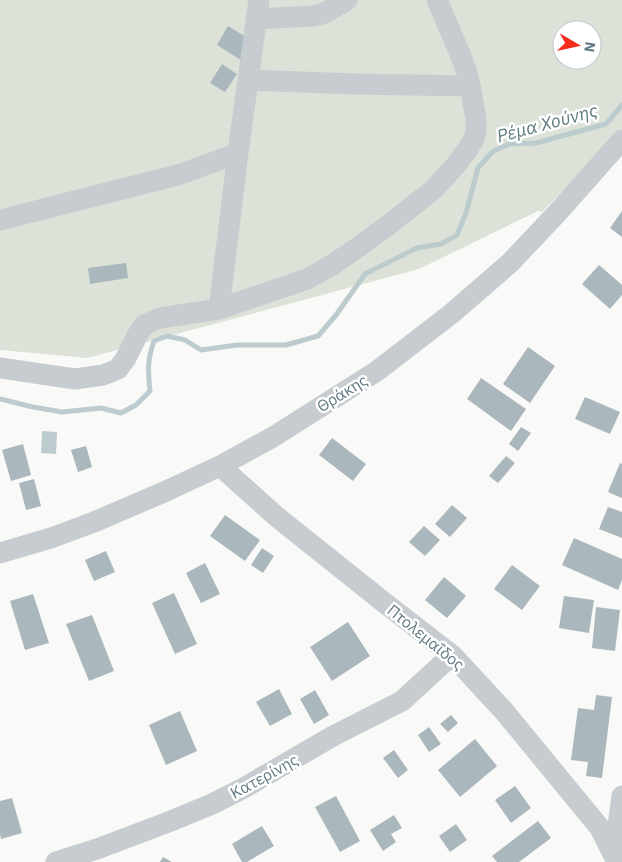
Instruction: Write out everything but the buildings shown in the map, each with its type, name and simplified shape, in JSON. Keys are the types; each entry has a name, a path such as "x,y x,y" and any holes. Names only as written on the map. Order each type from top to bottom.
{"street":[{"path":"219,309 257,9 313,16 330,10 347,0"},
{"path":"0,368 75,380 103,375 118,369 144,325 160,318 219,309 307,278 332,265 383,229 432,190 468,150 476,131 476,119 470,86 460,54 437,0"},
{"path":"248,80 470,86"},
{"name":"Θράκης","path":"0,553 51,538 94,522 220,466 273,437 377,371 451,314 510,263 622,140"},
{"path":"0,220 181,174 238,154"},
{"name":"Πτολεμαΐδος","path":"220,466 277,517 452,655 503,710 600,828 618,862"},
{"name":"Κατερίνης","path":"56,862 98,849 162,825 242,789 333,736 402,701 452,655"},
{"path":"622,796 618,826 622,862"}],"shaded area":[{"path":"0,0 622,0 622,129 542,212 538,211 419,269 87,358 0,350"},
{"path":"42,431 57,432 56,454 41,453"}],"waterway":[{"name":"Ρέμα Χούνης","path":"0,399 62,412 101,408 121,413 136,405 150,391 149,366 154,341 167,336 185,340 201,350 237,345 286,345 318,336 336,315 365,274 417,248 441,244 457,235 466,213 478,168 492,152 509,144 536,143 606,124 622,105"}]}
